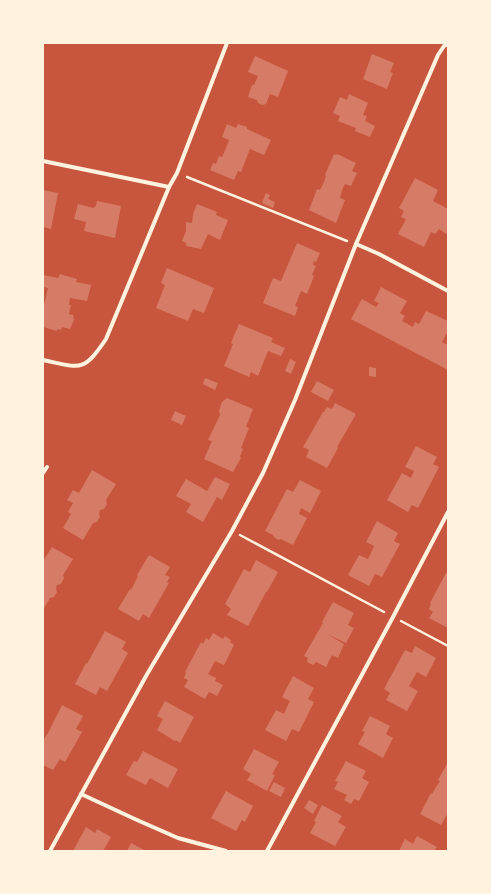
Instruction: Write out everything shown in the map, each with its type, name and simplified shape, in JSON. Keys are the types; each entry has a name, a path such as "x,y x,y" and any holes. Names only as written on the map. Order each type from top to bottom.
{"street":[{"path":"43,360 77,367 86,364 94,356 106,339 169,188 177,173 228,43"},
{"path":"50,851 146,676 232,530 263,473 280,436 356,244 438,55 444,46 448,44"},
{"path":"43,161 169,188"},
{"path":"356,244 379,254 448,291"},
{"path":"43,473 47,467"},
{"path":"266,851 393,617 448,512"},
{"path":"81,794 178,838 226,851"}],"path":[{"path":"177,173 356,244"},
{"path":"232,530 448,646"}],"building":[{"path":"372,54 394,63 390,72 393,73 387,89 363,79"},
{"path":"255,56 288,71 278,97 270,94 266,104 262,105 258,103 257,100 248,97 252,85 254,85 258,76 248,72"},
{"path":"349,94 368,103 363,115 367,116 365,121 375,126 370,137 355,131 356,128 338,121 340,116 333,113 340,97 347,100"},
{"path":"227,124 236,128 238,124 247,127 247,129 271,140 264,155 250,149 241,172 238,171 234,180 210,170 213,163 216,164 219,156 222,157 229,140 222,137"},
{"path":"334,154 356,163 352,171 357,173 351,186 345,184 342,190 340,198 345,200 336,223 309,210 317,189 320,190 324,182 325,175"},
{"path":"415,178 438,190 433,201 448,209 448,235 439,229 435,234 431,232 424,247 398,234 406,219 401,217 404,211 399,208"},
{"path":"43,190 58,193 51,229 43,227"},
{"path":"266,193 270,195 268,199 275,202 273,208 262,203"},
{"path":"97,201 121,206 115,238 84,231 86,222 74,219 78,204 93,208 96,206"},
{"path":"197,204 217,212 216,215 228,220 220,240 208,234 201,249 186,246 186,243 182,241 186,231 186,222 192,223 193,214"},
{"path":"297,243 320,253 316,262 314,261 313,265 316,266 312,275 314,276 307,294 301,291 295,306 298,307 295,316 263,303 273,278 281,281"},
{"path":"167,268 214,288 204,313 193,309 188,321 156,308 165,285 161,283"},
{"path":"60,274 77,279 76,282 91,285 87,301 70,298 69,305 71,305 69,314 73,315 74,320 70,329 62,327 61,330 57,329 57,331 43,327 43,309 48,288 43,287 43,275 58,278"},
{"path":"381,287 407,301 400,313 405,316 402,321 413,327 415,322 419,324 426,311 448,321 448,331 442,342 448,345 448,370 351,319 362,299 376,307 379,303 374,301"},
{"path":"239,324 273,338 271,342 285,348 281,356 268,351 258,376 251,372 249,377 224,366"},
{"path":"290,359 296,362 291,374 285,371"},
{"path":"369,367 376,368 376,377 369,376"},
{"path":"205,378 218,383 215,390 203,384"},
{"path":"317,381 334,390 328,401 311,392"},
{"path":"227,398 253,409 246,427 249,428 241,448 243,449 240,456 241,458 233,472 204,459 212,441 208,440 220,415 219,411 222,402"},
{"path":"335,403 356,414 327,468 306,457 309,450 303,447 323,412 327,407 332,409"},
{"path":"175,411 186,416 182,425 171,420"},
{"path":"416,446 437,457 433,464 439,467 418,508 412,505 408,512 387,500 402,473 411,478 414,471 405,467"},
{"path":"92,470 116,484 106,500 107,504 104,509 100,510 100,517 97,522 93,523 83,540 63,528 71,514 68,512 73,503 67,500 73,490 79,493"},
{"path":"215,477 230,484 222,500 217,497 203,522 186,512 191,504 176,496 186,479 207,491"},
{"path":"300,480 321,491 310,513 301,508 299,514 307,518 293,545 281,539 278,540 273,535 265,531 287,489 293,492"},
{"path":"377,521 398,533 394,541 400,544 382,577 375,574 369,586 348,575 359,555 368,559 374,546 366,542"},
{"path":"52,547 73,559 63,575 64,578 61,584 57,585 57,592 54,597 50,598 43,610 43,561"},
{"path":"149,555 170,567 165,575 170,577 167,582 169,583 149,618 143,614 139,621 118,609 130,589 131,590 138,576 137,575"},
{"path":"256,560 278,572 248,626 227,615 231,609 225,604 244,569 250,572"},
{"path":"446,573 448,574 448,628 429,618 433,612 429,609 430,603"},
{"path":"333,602 354,613 348,625 354,628 346,643 327,634 344,644 338,658 332,655 326,667 316,662 313,665 307,662 308,658 304,656"},
{"path":"105,631 126,642 122,649 128,653 107,691 100,687 96,695 75,684"},
{"path":"213,633 223,639 225,636 231,640 230,642 234,645 224,665 215,661 208,674 216,678 215,681 223,685 217,696 209,692 205,699 184,687 188,680 184,678 185,672 201,642 203,644 206,638 209,640"},
{"path":"415,646 436,658 426,677 417,672 409,686 418,691 407,711 386,700 390,693 384,689 405,650 412,653"},
{"path":"293,676 314,688 308,699 314,702 299,732 292,729 286,741 265,730 276,710 284,714 290,701 282,697"},
{"path":"165,701 194,717 180,743 157,730 163,719 157,716"},
{"path":"62,705 83,716 76,729 82,732 65,762 60,759 53,770 43,765 43,738 44,739 48,733"},
{"path":"370,716 390,726 386,734 393,738 383,758 358,744 365,732 362,731"},
{"path":"254,749 279,762 272,774 275,775 267,791 247,780 251,774 243,769"},
{"path":"143,751 178,769 168,788 150,778 146,785 126,775 134,761 137,762"},
{"path":"346,761 366,771 362,778 369,782 359,801 354,799 351,804 344,800 347,795 334,789 338,782 335,781"},
{"path":"448,762 448,813 441,825 420,814 431,793 432,794 440,781 438,780"},
{"path":"274,782 285,788 281,797 269,791"},
{"path":"226,791 253,806 245,822 242,820 236,831 211,818"},
{"path":"309,800 318,805 313,814 304,808"},
{"path":"322,805 342,816 338,822 346,827 335,846 310,833"},
{"path":"86,827 95,833 97,829 111,837 103,851 73,851"},
{"path":"417,836 437,847 434,851 399,851 405,839 413,844"},
{"path":"131,843 146,851 127,851"}]}
